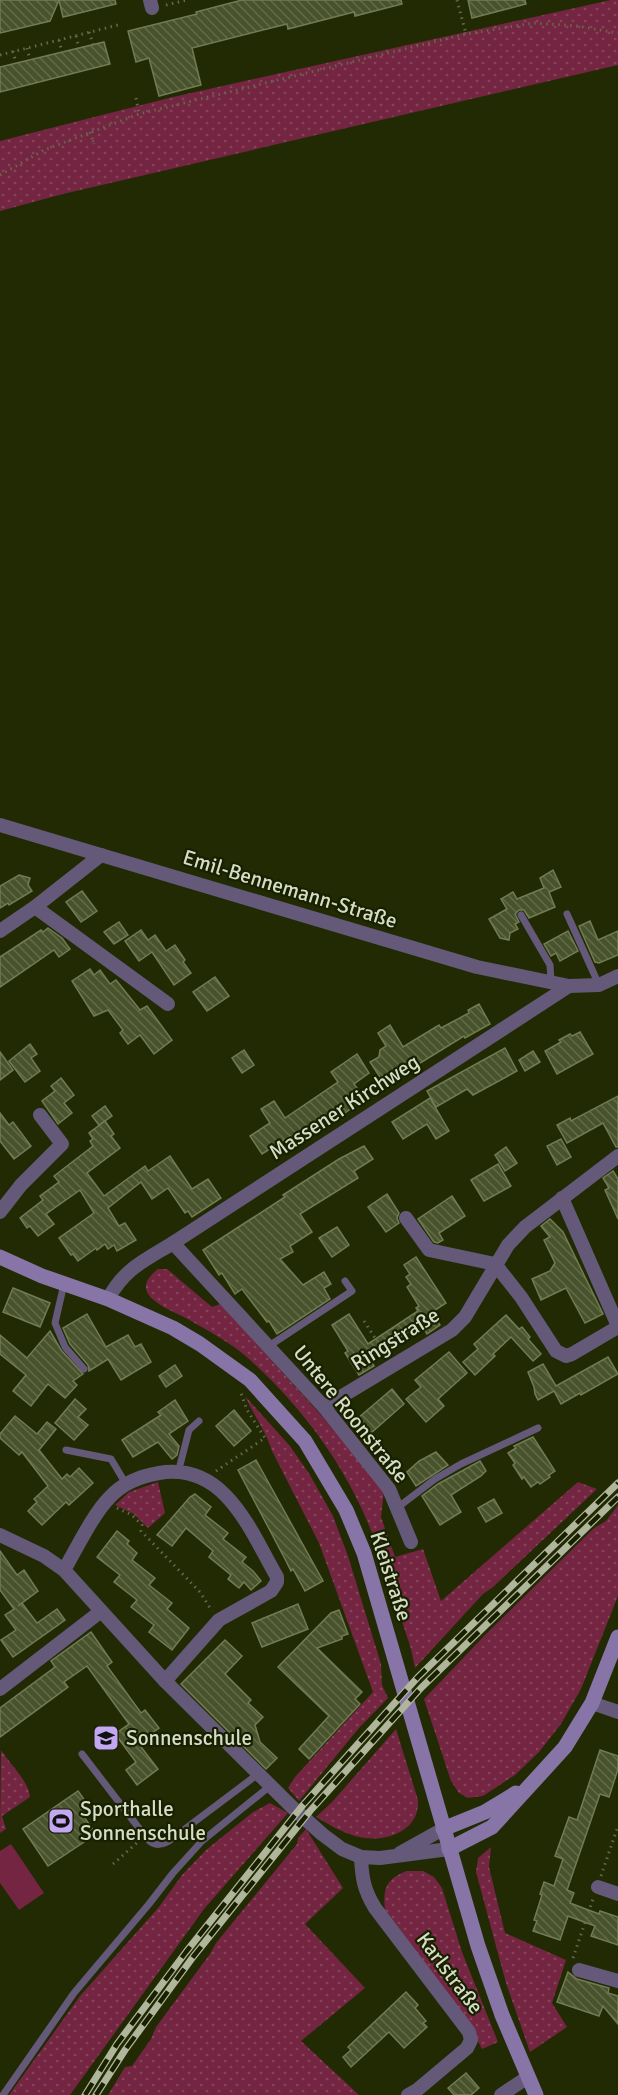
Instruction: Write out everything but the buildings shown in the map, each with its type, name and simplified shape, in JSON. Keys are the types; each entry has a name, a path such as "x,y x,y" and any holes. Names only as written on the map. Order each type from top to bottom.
{"main road":[{"name":"Kleistraße","path":"0,1257 64,1284 108,1299 173,1328 200,1344 250,1380 305,1441 346,1510 364,1553 443,1829 498,2005 536,2095"},
{"path":"449,1849 492,1827 565,1747 592,1703 618,1637"},
{"path":"443,1829 485,1812 529,1786"}],"street":[{"name":"Emil-Bennemann-Straße","path":"0,825 477,967 569,986"},
{"path":"0,931 36,907 101,855"},
{"path":"36,907 168,1004"},
{"path":"569,986 599,985 618,976"},
{"name":"Massener Kirchweg","path":"108,1299 116,1284 131,1268 569,986"},
{"path":"0,1212 21,1185 62,1144 40,1115"},
{"name":"Ringstraße","path":"324,1407 452,1330 465,1317 508,1245 525,1227 618,1156"},
{"path":"406,1218 429,1250 495,1264 556,1352 572,1354 618,1327 562,1198"},
{"name":"Untere Roonstraße","path":"173,1243 324,1407 389,1489 411,1542"},
{"path":"64,1570 104,1503 126,1484 149,1475 178,1473 205,1478 230,1499 265,1557 277,1582 271,1591 219,1620 165,1681"},
{"path":"0,1535 44,1556 64,1570 165,1681 270,1786 322,1834 342,1849 361,1857 393,1857 449,1849"},
{"path":"0,1689 100,1612"},
{"path":"592,1703 618,1712"},
{"path":"393,1857 443,1829"},
{"name":"Karlstraße","path":"361,1857 365,1892 469,2032 471,2040 467,2048 408,2095"},
{"path":"598,1887 618,1894"},
{"path":"579,1970 618,1982"},
{"path":"501,2095 528,2077"}],"lane":[{"path":"567,914 599,985"},
{"path":"521,915 550,964 551,982"},
{"name":"Untere Roonstraße","path":"269,1346 352,1291 345,1281"},
{"path":"64,1284 55,1323 65,1347 84,1370"},
{"path":"178,1473 189,1430 199,1421"},
{"path":"397,1508 435,1479 461,1464 538,1428"},
{"path":"66,1450 111,1460 126,1484"},
{"path":"82,1754 150,1843 155,1845 169,1841 258,1774"},
{"path":"3,2095 74,1993 173,1873 202,1840 270,1786"}],"path":[{"path":"151,4 187,0"},
{"path":"457,0 466,34"},
{"path":"0,175 44,150 140,114 466,34 534,23 577,26 618,33"},
{"path":"0,55 118,25"},
{"path":"90,33 93,44"},
{"path":"76,36 79,48"},
{"path":"59,40 62,52"},
{"path":"27,48 30,60"},
{"path":"13,51 16,63"},
{"path":"136,98 140,114"},
{"path":"90,132 94,144"},
{"path":"364,1321 393,1366"},
{"path":"205,1478 265,1438 247,1410 240,1392"},
{"path":"104,1503 132,1515 142,1525 141,1531 200,1592 219,1620"},
{"path":"113,1864 145,1836"}],"shaded area":[{"path":"618,0 618,65 63,194 0,211 0,141 173,97"},
{"path":"158,1269 167,1269 212,1307 220,1304 321,1415 384,1491 381,1517 395,1557 423,1549 441,1601 578,1482 597,1489 483,1594 415,1668 392,1588 376,1543 359,1504 334,1458 286,1396 249,1359 213,1334 163,1307 148,1294 146,1287 149,1279"},
{"path":"245,1396 290,1446 310,1475 333,1516 348,1556 381,1664 382,1685 388,1698 359,1728 299,1801 288,1788 295,1777 373,1692 319,1543"},
{"path":"158,1482 165,1513 148,1528 134,1514 115,1505 129,1492"},
{"path":"618,1505 618,1596 581,1689 561,1724 539,1752 515,1775 483,1796 468,1798 459,1793 451,1781 424,1699 485,1635 594,1528 606,1521"},
{"path":"396,1729 418,1800 413,1821 406,1828 387,1837 366,1838 335,1828 316,1817 333,1801"},
{"path":"1,1750 23,1779 30,1797 2,1816 6,1829 0,1833"},
{"path":"270,1803 288,1813 204,1909 70,2095 9,2095 80,1996 159,1907 182,1875 206,1850 253,1812"},
{"path":"306,1829 343,1888 305,1924 365,1988 301,2041 359,2095 108,2095 125,2067 132,2066 151,2039 156,2027 216,1943 297,1844 298,1838"},
{"path":"11,1844 44,1893 19,1910 0,1883 0,1851"},
{"path":"491,1847 489,1867 505,1933 566,1960 552,2003 567,2027 530,2052 506,1983 476,1872 478,1858"},
{"path":"406,1871 423,1871 434,1877 442,1888 462,1952 498,2042 482,2049 466,2018 385,1911 384,1897 387,1886 399,1874"}],"railway":[{"path":"85,2095 117,2044 186,1952 303,1805 418,1677 618,1483"},
{"path":"96,2095 125,2050 193,1957 310,1811 421,1688 618,1497"}],"place":[{"name":"Sonnenschule","path":"106,1738"},
{"name":"Sporthalle Sonnenschule","path":"61,1821"}]}
